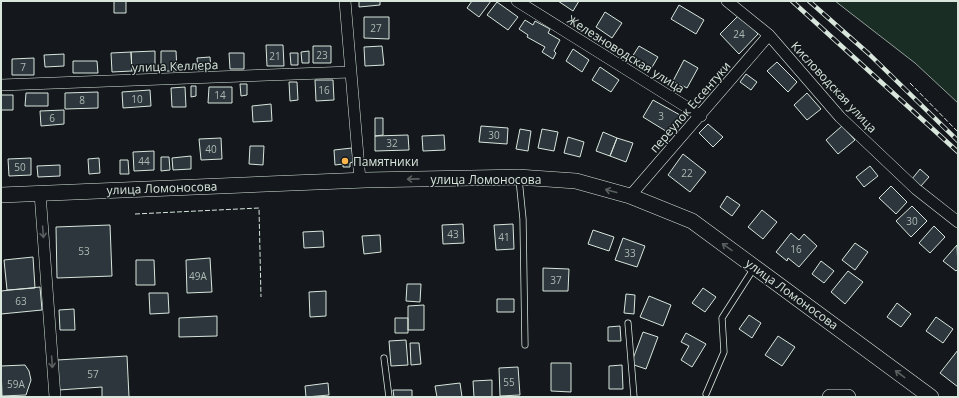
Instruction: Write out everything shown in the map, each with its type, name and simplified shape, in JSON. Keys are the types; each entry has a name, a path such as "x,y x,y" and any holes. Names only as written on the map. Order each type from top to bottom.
{"main road":[{"name":"улица Ломоносова","path":"1,195 360,180 518,176 576,181 630,196 692,221 931,397"},
{"path":"830,397 848,397"}],"street":[{"path":"345,1 360,180"},
{"name":"Железноводская улица","path":"517,1 701,116"},
{"name":"Кисловодская улица","path":"727,1 769,35 840,117 916,190 958,222"},
{"name":"переулок Ессентуки","path":"630,196 701,116 769,35"},
{"name":"улица Келлера","path":"1,85 351,72"},
{"path":"40,193 55,397"}],"lane":[{"path":"518,176 523,219 525,345"},
{"path":"706,394 724,352 722,318 755,266"},
{"path":"628,323 634,397"},
{"path":"384,358 388,397"}],"green space":[{"path":"835,1 958,1 958,103 915,63"}],"building":[{"path":"114,1 126,1 126,13 114,13"},
{"path":"359,1 380,1 380,5 359,7"},
{"path":"472,1 491,1 479,17 467,8"},
{"path":"558,1 579,1 573,11"},
{"path":"497,2 518,17 508,30 487,15"},
{"path":"679,5 704,20 696,34 671,19"},
{"path":"605,12 622,23 612,38 596,27"},
{"path":"739,15 758,34 739,54 720,34"},
{"path":"364,17 389,17 389,39 364,38"},
{"path":"525,20 533,25 535,21 550,29 548,33 560,40 554,51 556,53 553,59 542,52 545,47 527,37 528,35 519,29"},
{"path":"266,45 283,45 284,66 267,66"},
{"path":"313,46 331,46 331,63 313,63"},
{"path":"382,46 384,65 365,66 364,47"},
{"path":"639,46 658,57 651,69 632,57"},
{"path":"573,49 589,60 582,72 566,61"},
{"path":"155,51 155,71 132,71 131,52"},
{"path":"161,51 176,51 177,71 161,71"},
{"path":"309,51 309,63 302,63 301,52"},
{"path":"131,52 132,71 112,72 111,53"},
{"path":"229,53 244,53 244,69 230,69"},
{"path":"290,53 298,53 298,65 291,65"},
{"path":"64,54 64,66 45,67 44,55"},
{"path":"210,57 211,69 198,70 197,58"},
{"path":"34,58 34,75 12,75 12,59"},
{"path":"684,60 698,68 687,88 673,81"},
{"path":"73,61 97,61 98,73 73,73"},
{"path":"777,62 797,82 788,92 767,71"},
{"path":"600,67 619,80 611,92 592,80"},
{"path":"746,74 757,82 751,90 740,82"},
{"path":"315,80 333,80 334,100 316,101"},
{"path":"289,82 297,82 298,100 290,101"},
{"path":"240,84 247,84 247,95 241,96"},
{"path":"191,86 196,86 196,96 191,97"},
{"path":"185,87 186,107 172,107 171,88"},
{"path":"209,87 232,87 232,103 208,103"},
{"path":"150,90 151,106 123,108 122,92"},
{"path":"98,92 98,108 65,109 65,93"},
{"path":"26,93 48,93 48,106 25,106"},
{"path":"807,93 821,109 807,120 794,105"},
{"path":"1,95 13,95 13,110 1,110"},
{"path":"653,100 680,115 669,133 643,117"},
{"path":"271,104 272,121 253,122 252,106"},
{"path":"64,110 64,124 41,126 40,111"},
{"path":"375,118 383,118 383,135 375,136"},
{"path":"708,124 723,137 713,147 699,133"},
{"path":"481,126 508,128 507,144 479,142"},
{"path":"842,126 855,140 838,154 826,140"},
{"path":"520,129 531,131 528,151 516,149"},
{"path":"542,129 558,132 554,151 538,148"},
{"path":"603,132 617,138 610,156 596,151"},
{"path":"408,135 409,150 375,151 375,136"},
{"path":"444,135 445,150 423,151 422,136"},
{"path":"568,137 584,142 580,157 564,153"},
{"path":"221,138 222,159 201,160 199,139"},
{"path":"617,138 633,143 626,162 610,156"},
{"path":"250,146 264,146 263,165 249,164"},
{"path":"352,148 353,162 350,163 350,167 343,167 343,164 335,165 334,150"},
{"path":"154,151 154,170 134,171 133,152"},
{"path":"683,154 706,172 690,192 668,175"},
{"path":"191,156 191,169 173,170 172,158"},
{"path":"161,157 169,157 170,170 161,171"},
{"path":"31,158 31,175 9,176 8,159"},
{"path":"99,158 100,173 89,174 88,159"},
{"path":"120,160 128,160 129,174 120,174"},
{"path":"60,165 60,176 38,177 37,166"},
{"path":"870,166 878,176 864,187 856,177"},
{"path":"920,169 929,177 920,187 912,179"},
{"path":"891,186 907,202 896,214 879,198"},
{"path":"727,196 740,205 732,216 720,207"},
{"path":"912,206 927,221 911,237 896,221"},
{"path":"762,210 777,222 763,239 748,227"},
{"path":"463,224 464,243 443,244 442,225"},
{"path":"513,224 514,249 496,250 494,225"},
{"path":"110,225 112,276 57,278 56,227"},
{"path":"934,226 945,237 930,253 919,243"},
{"path":"593,230 614,237 609,251 588,244"},
{"path":"323,231 324,247 304,248 303,232"},
{"path":"791,233 799,240 804,234 817,246 799,267 788,258 787,261 776,252"},
{"path":"380,235 381,252 364,254 362,236"},
{"path":"623,238 645,246 637,267 615,260"},
{"path":"855,243 868,252 855,270 842,260"},
{"path":"957,245 958,269 956,271 943,261"},
{"path":"33,257 35,288 7,290 4,260"},
{"path":"210,258 212,292 187,293 186,260"},
{"path":"136,260 154,260 155,285 136,285"},
{"path":"821,261 834,271 824,283 812,274"},
{"path":"543,268 569,269 568,291 543,291"},
{"path":"848,271 863,282 845,304 831,292"},
{"path":"407,284 421,284 420,302 406,301"},
{"path":"40,287 42,310 1,314 1,291"},
{"path":"703,288 716,297 705,312 692,303"},
{"path":"326,291 326,316 310,317 309,292"},
{"path":"149,293 168,293 169,313 150,314"},
{"path":"626,294 635,295 634,314 624,313"},
{"path":"649,296 671,305 663,326 640,317"},
{"path":"497,299 514,299 514,312 497,312"},
{"path":"897,303 911,314 901,327 887,317"},
{"path":"424,305 424,330 408,330 408,306"},
{"path":"74,309 75,330 60,330 59,310"},
{"path":"749,315 761,323 752,338 739,329"},
{"path":"217,316 217,336 179,337 179,318"},
{"path":"936,317 953,329 943,343 926,331"},
{"path":"395,318 408,318 408,333 395,333"},
{"path":"620,326 621,341 608,341 608,327"},
{"path":"643,332 658,337 646,369 631,364"},
{"path":"686,333 706,344 692,367 681,360 689,346 681,342"},
{"path":"778,336 795,347 782,366 765,355"},
{"path":"406,340 408,365 391,366 389,341"},
{"path":"410,343 419,343 421,364 411,365"},
{"path":"958,350 958,387 940,373"},
{"path":"127,356 129,397 102,397 102,387 59,390 57,360"},
{"path":"551,363 571,363 571,392 551,391"},
{"path":"25,365 29,371 31,380 26,395 2,396 1,366"},
{"path":"622,365 623,389 609,389 609,366"},
{"path":"518,367 520,395 500,396 499,368"},
{"path":"492,380 492,397 474,397 473,381"},
{"path":"328,383 329,395 306,397 305,386"},
{"path":"460,383 462,397 437,397 435,386"},
{"path":"393,390 412,390 412,397 394,397"}],"railway":[{"path":"792,1 958,152"},
{"path":"809,1 869,54 958,141"}],"fence":[{"path":"910,83 958,132"},
{"path":"135,214 259,208 261,297"}],"place":[{"name":"Памятники","path":"345,161"}]}
